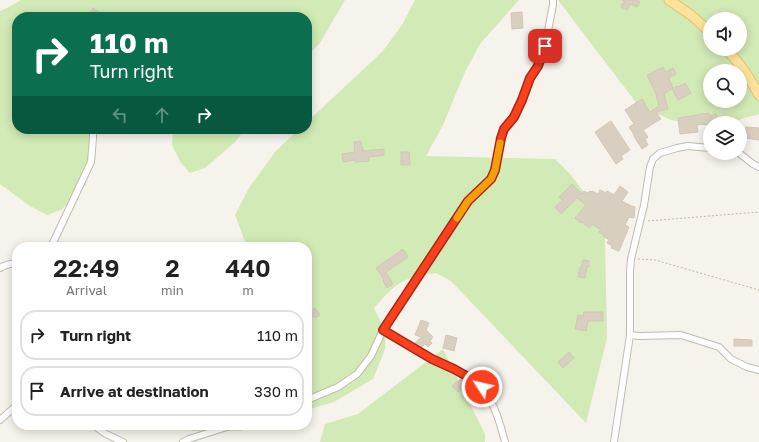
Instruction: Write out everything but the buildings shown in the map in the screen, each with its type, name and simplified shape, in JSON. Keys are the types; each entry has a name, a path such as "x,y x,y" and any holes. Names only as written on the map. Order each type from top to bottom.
{"main road":[{"path":"669,0 691,15 703,26"},
{"path":"733,56 750,78 759,95"}],"street":[{"path":"312,398 338,387 357,374 371,356 383,330 468,201 491,179 495,170 504,129 514,117 530,78 538,66 545,46 553,0"},
{"path":"53,242 91,162 93,134"},
{"path":"614,442 630,335 631,259 641,222 650,167 653,159 660,153 688,146 703,147"},
{"path":"747,159 759,166"},
{"path":"0,268 4,265 12,264"},
{"path":"383,330 432,359 472,379 482,387 499,417 505,442"},
{"path":"630,335 681,335 719,347 731,359 747,367 759,370"},
{"path":"0,420 12,409"},
{"path":"102,430 122,442"},
{"path":"183,442 217,430"}],"path":[{"path":"641,222 759,212"},
{"path":"631,259 655,260 759,290"}],"green space":[{"path":"21,0 345,0 320,43 312,51 312,12 12,12 12,134 92,134 86,185 61,210 47,215 30,206 0,184 0,11"},
{"path":"415,0 519,0 480,44 465,72 443,125 426,156 555,159 570,174 594,205 605,239 607,338 586,423 451,281 436,273 405,280 391,290 374,308 386,332 385,349 373,379 334,402 312,409 312,242 245,242 235,215 249,188 275,152 294,134 312,134 312,117 382,52 402,25"},
{"path":"558,0 759,0 759,114 747,117 747,116 703,116 703,125 671,120 638,105"},
{"path":"173,134 241,134 235,142 205,168 190,173 181,163 172,145"},
{"path":"443,349 485,434 485,442 320,442 325,424 358,414"},
{"path":"191,430 244,430 241,431"}],"slow traffic":[{"path":"457,218 468,201 491,179 495,170 500,143"}],"route":[{"path":"482,387 472,379 432,359 383,330 468,201 491,179 495,170 504,129 514,117 530,78 538,66 545,46"}]}
